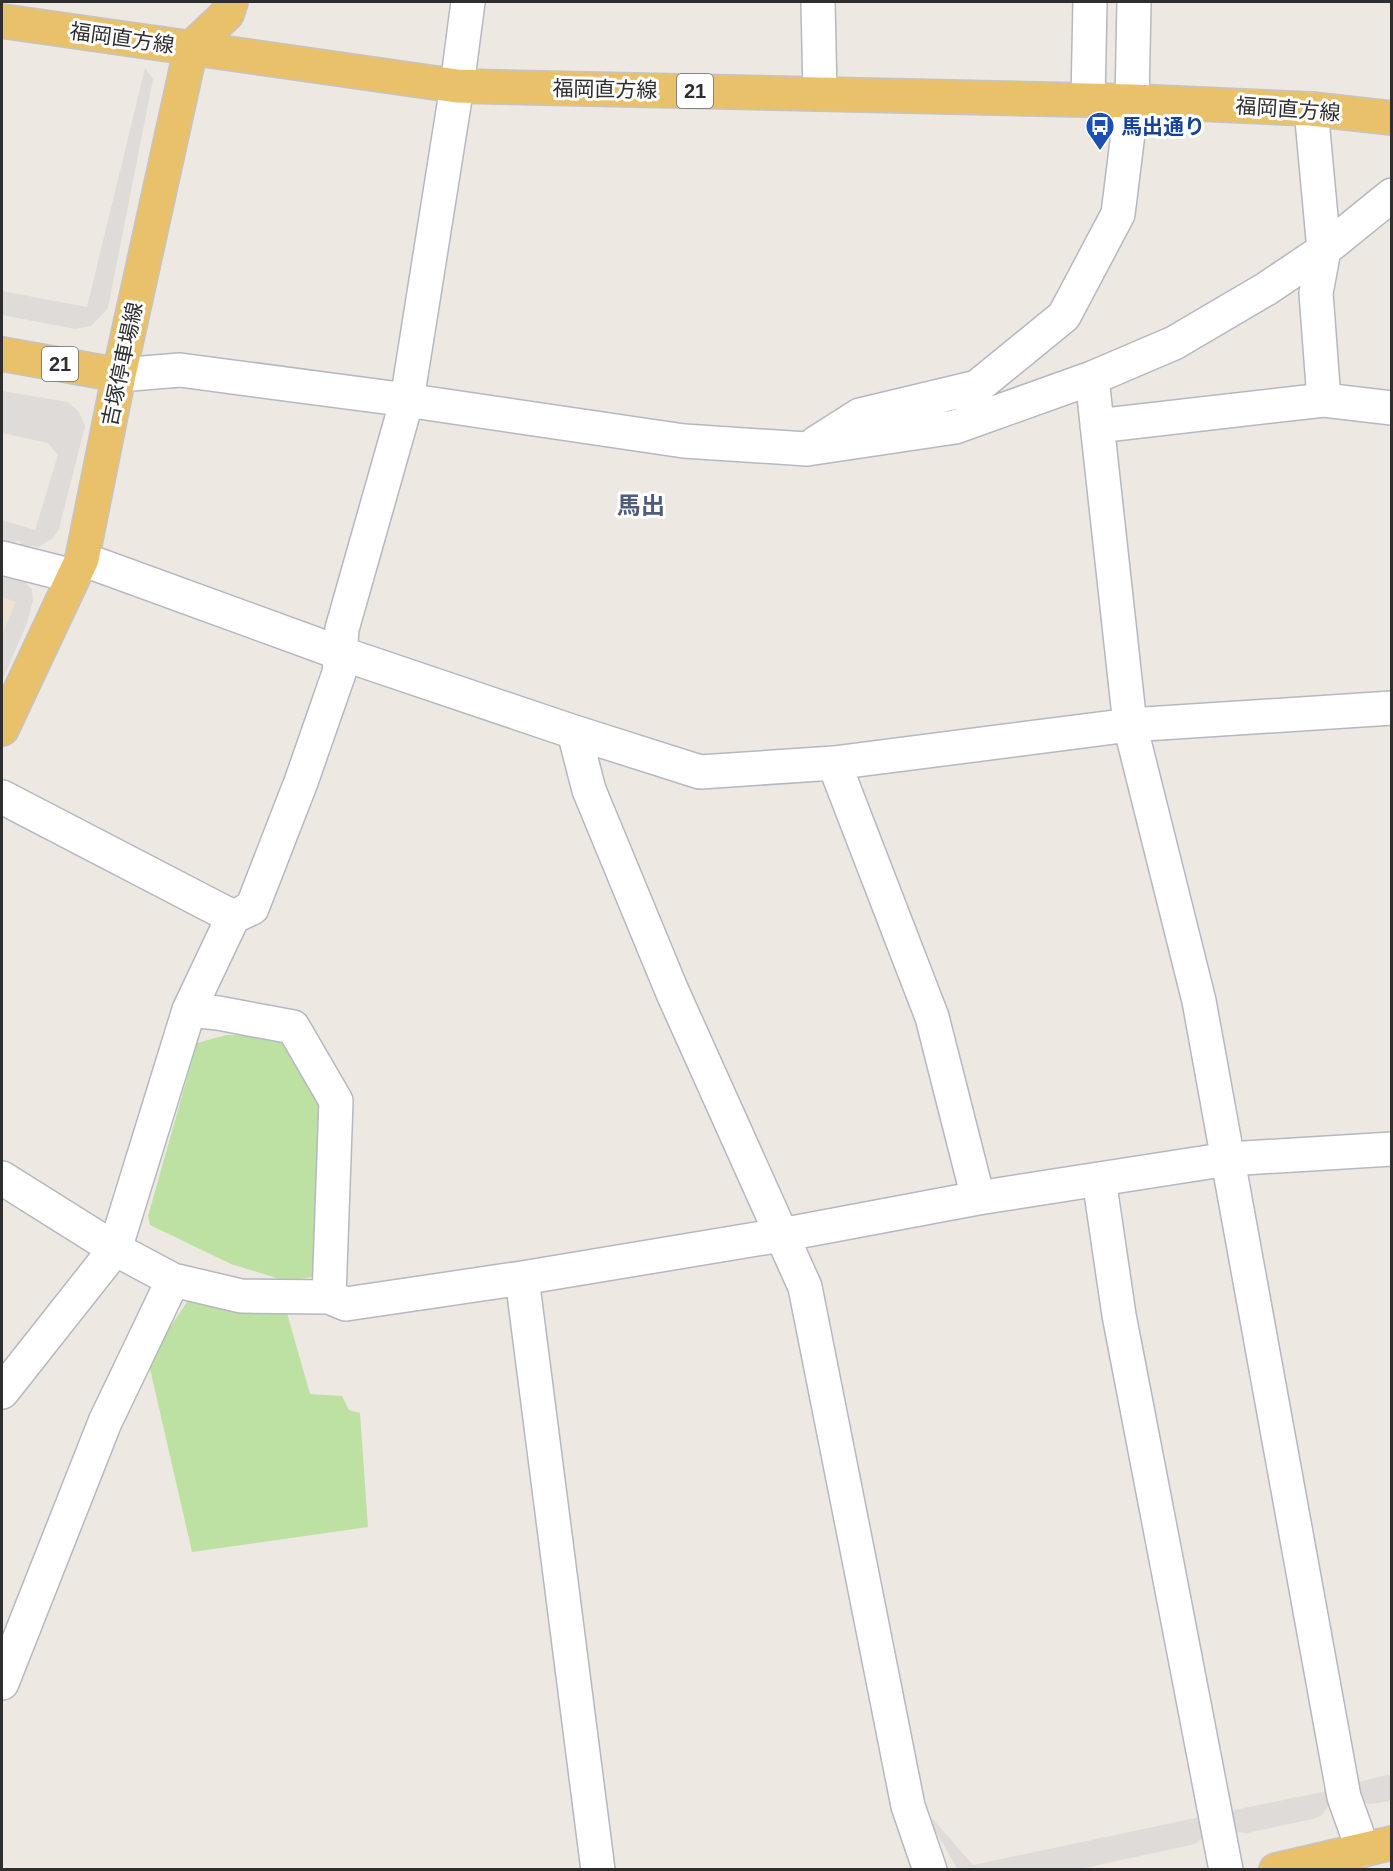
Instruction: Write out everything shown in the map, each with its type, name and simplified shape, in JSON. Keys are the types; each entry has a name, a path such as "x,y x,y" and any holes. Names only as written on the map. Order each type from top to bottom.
{"main road":[{"path":"190,48 227,14 231,2"},
{"name":"福岡直方線","path":"2,21 457,86 1132,101 1311,109 1392,118"},
{"name":"吉塚停車場線","path":"2,729 77,568 190,48"},
{"name":"21","path":"2,354 119,375"},
{"path":"1276,1869 1377,1846"}],"street":[{"path":"2,1392 115,1249 189,1011 233,918 252,909 301,782 339,673 342,629 407,400 457,86 468,2"},
{"path":"818,2 820,93"},
{"path":"1088,100 1090,2"},
{"path":"807,448 860,415 977,387 1064,316 1118,214 1132,101 1134,2"},
{"path":"1311,109 1324,250 1316,293 1324,400"},
{"path":"119,375 180,370 407,400 684,441 807,448 955,427 1092,378 1174,343 1266,289 1324,250 1392,195"},
{"path":"1092,378 1130,725 1199,1001 1344,1797 1377,1846"},
{"path":"1096,426 1324,400 1392,408"},
{"path":"2,558 77,568 700,772 834,763 1130,725 1392,708"},
{"path":"574,732 589,790 672,991 805,1287 908,1806 930,1869"},
{"path":"834,763 932,1017 978,1198"},
{"path":"2,797 233,918"},
{"path":"189,1011 218,1012 293,1027 336,1101 329,1297"},
{"path":"2,1179 115,1249 173,1280 242,1296 329,1297 346,1304 522,1278 782,1235 978,1198 1228,1159 1392,1149"},
{"path":"1099,1179 1121,1326 1226,1869"},
{"path":"522,1278 598,1869"},
{"path":"2,1683 105,1422 173,1280"}],"shaded area":[{"path":"145,68 153,79 108,308 91,326 75,329 2,315 2,291 87,307"},
{"path":"2,391 68,402 79,412 85,426 59,529 53,538 38,547 22,545 19,540 14,543 2,539 2,520 35,530 58,455 48,443 2,433"},
{"path":"2,573 23,580 32,590 33,601 27,623 2,681 2,634 16,602 2,597"},
{"path":"2,597 16,602 2,634"},
{"path":"1391,1774 1391,1801 1370,1804 1363,1802 1350,1784"},
{"path":"1332,1790 1331,1802 1322,1815 1247,1833 1234,1832 1220,1813"},
{"path":"1205,1816 1207,1822 1202,1838 1195,1844 1080,1869 958,1870 930,1821 933,1819 973,1865"}],"green space":[{"path":"226,1035 288,1036 327,1102 320,1276 286,1281 231,1264 150,1225 148,1216 197,1043"},
{"path":"189,1299 285,1306 310,1394 342,1396 349,1410 360,1413 368,1527 192,1552 148,1360"}],"place":[{"name":"馬出通り","path":"1100,152"}],"district":[{"name":"馬出","path":"641,505"}]}
